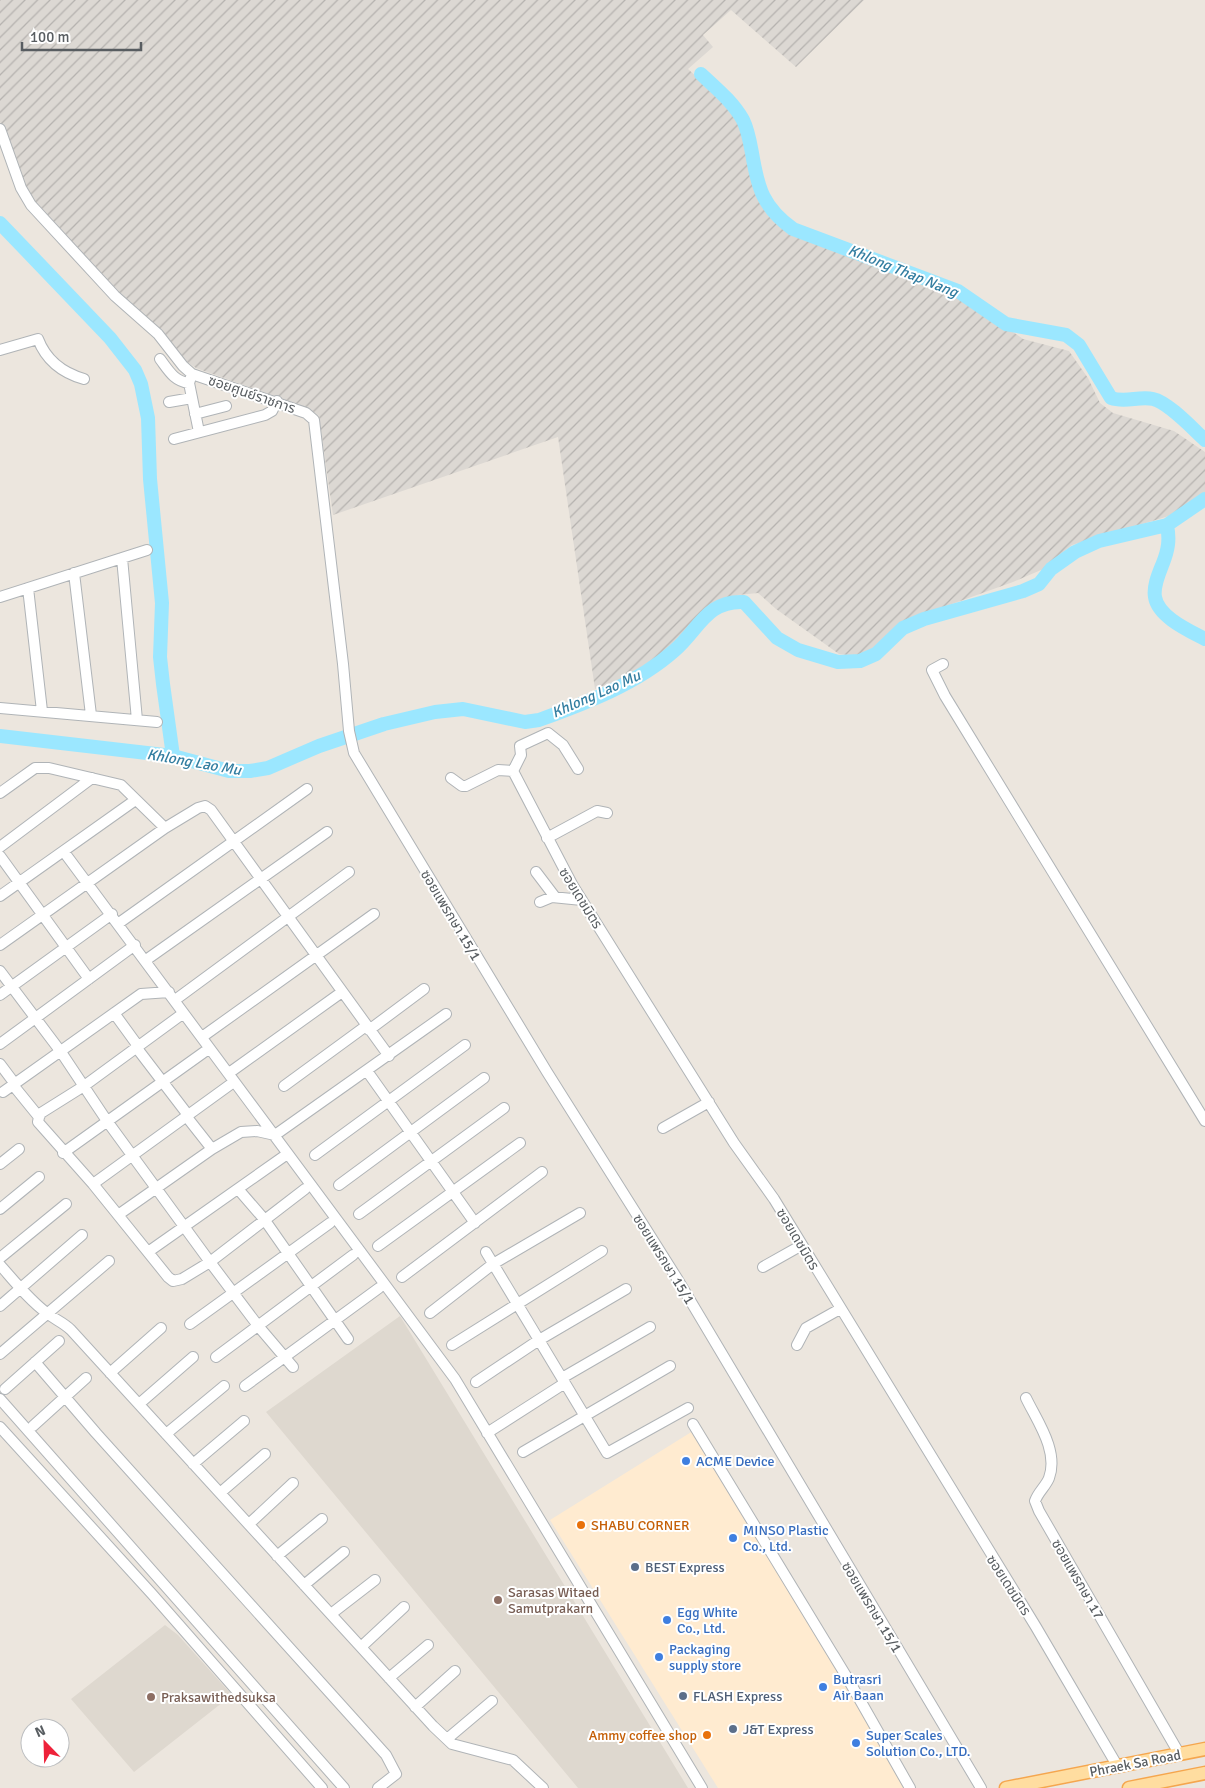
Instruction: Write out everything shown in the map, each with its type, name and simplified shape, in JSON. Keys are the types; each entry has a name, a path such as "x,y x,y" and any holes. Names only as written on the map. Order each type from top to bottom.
{"main road":[{"name":"Phraek Sa Road","path":"1006,1788 1205,1749"},
{"name":"Phraek Sa Road","path":"1129,1788 1205,1773"}],"street":[{"name":"ซอยศูนย์ราชการ","path":"0,129 21,188 32,205 115,296 158,334 191,378 277,401 306,413 314,420 344,664 349,730"},
{"path":"0,350 38,339 46,354 56,364 68,374 84,379"},
{"path":"160,359 173,377 180,382 191,378 192,398 199,432"},
{"path":"169,402 192,398"},
{"path":"174,440 265,415 272,410 277,401"},
{"path":"195,414 226,406"},
{"path":"0,598 147,550"},
{"path":"122,558 137,720"},
{"path":"74,573 91,715"},
{"path":"28,588 42,711"},
{"path":"943,664 932,670 945,696 1205,1121"},
{"path":"0,708 158,722"},
{"name":"ซอยแพรกษา 15/1","path":"349,730 354,753 551,1080 678,1280 981,1788"},
{"path":"451,778 462,786 466,786 498,770 513,771 521,755 520,746 548,733 563,745 578,769"},
{"path":"0,793 35,768 49,768 121,786 134,801 165,828"},
{"name":"ซอยเดชมิตร","path":"513,771 547,838 582,900 802,1245 1036,1627 1118,1767"},
{"path":"0,846 92,778"},
{"path":"119,923 307,790"},
{"path":"0,896 134,801"},
{"path":"0,945 165,828 198,808 205,806 211,810 388,1056"},
{"path":"547,838 597,811 608,814"},
{"path":"146,960 327,832"},
{"path":"64,852 119,923 202,1037 230,1079 275,1135 455,1379 702,1788"},
{"path":"0,856 89,979"},
{"path":"3,1092 141,994 172,996 349,872"},
{"path":"536,872 556,897"},
{"path":"540,902 556,897 582,900"},
{"path":"0,995 112,914"},
{"path":"202,1037 374,914"},
{"path":"0,1044 135,945"},
{"path":"0,971 61,1052 107,1121 158,1188 258,1327 293,1367"},
{"path":"284,1086 424,989"},
{"path":"93,1184 187,1115 342,992"},
{"path":"114,1013 212,1149"},
{"path":"118,1215 212,1149 241,1132 258,1131 275,1135 446,1014"},
{"path":"181,1015 84,1086 41,1113 38,1122 63,1153 93,1184 173,1282 182,1279 210,1262 305,1189"},
{"path":"315,1155 466,1045"},
{"path":"63,1153 207,1050"},
{"path":"0,1064 39,1117"},
{"path":"367,1071 475,1223"},
{"path":"339,1185 484,1078"},
{"path":"663,1128 710,1102"},
{"path":"359,1214 504,1108"},
{"path":"378,1246 520,1143"},
{"path":"0,1164 19,1149"},
{"path":"148,1252 283,1157"},
{"path":"402,1277 542,1172"},
{"path":"0,1209 39,1177"},
{"path":"238,1189 264,1220 348,1339"},
{"path":"0,1258 66,1204"},
{"path":"430,1313 494,1264 580,1213"},
{"path":"190,1324 330,1223"},
{"path":"0,1306 82,1235"},
{"path":"763,1267 802,1245"},
{"path":"452,1345 602,1251"},
{"path":"486,1252 607,1453 688,1408"},
{"path":"216,1356 258,1327 353,1255"},
{"path":"0,1354 109,1261"},
{"path":"0,1265 20,1288 48,1314 64,1323 446,1739 452,1744 513,1760 543,1788"},
{"path":"245,1386 379,1288"},
{"path":"476,1382 539,1340 626,1289"},
{"path":"797,1345 806,1328 840,1309"},
{"path":"487,1433 563,1381 650,1326"},
{"path":"110,1373 161,1328"},
{"path":"59,1342 2,1394 344,1788"},
{"path":"138,1404 193,1357"},
{"path":"35,1362 65,1398 386,1755 396,1774 378,1788"},
{"path":"523,1452 670,1366"},
{"path":"33,1426 86,1378"},
{"path":"166,1434 224,1386"},
{"name":"ซอยแพรกษา 17","path":"1026,1398 1047,1442 1053,1464 1049,1480 1035,1501 1039,1511 1180,1754"},
{"path":"193,1464 244,1421"},
{"path":"693,1424 848,1679 910,1788"},
{"path":"0,1427 152,1594 322,1788"},
{"path":"220,1493 265,1454"},
{"path":"249,1524 293,1483"},
{"path":"277,1556 322,1519"},
{"path":"304,1585 344,1552"},
{"path":"331,1614 376,1580"},
{"path":"361,1647 404,1607"},
{"path":"389,1678 428,1645"},
{"path":"415,1707 455,1671"},
{"path":"446,1739 492,1701"}],"shaded area":[{"path":"0,0 864,0 796,67 731,10 703,35 713,47 688,69 733,111 740,122 761,200 770,215 877,267 970,301 1023,339 1069,351 1088,378 1100,403 1113,413 1174,431 1205,452 1205,494 1169,516 1072,545 1041,570 913,618 875,649 858,656 839,654 776,609 758,593 738,595 698,632 636,674 595,689 558,437 333,515 319,416 308,408 196,368 177,355 28,198 12,147 0,122"},
{"name":"Sarasas Witaed Samutprakarn","path":"400,1316 688,1788 578,1788 266,1412"},
{"path":"701,1426 916,1788 718,1788 550,1520"},
{"name":"Praksawithedsuksa","path":"165,1625 178,1635 232,1695 134,1772 71,1699"}],"waterway":[{"name":"Khlong Thap Nang","path":"701,74 739,113 749,136 757,177 768,205 793,229 958,291 1006,324 1066,335 1079,345 1111,398 1122,400 1148,398 1159,401 1180,416 1205,440"},
{"path":"0,223 110,338 135,370 141,384 148,418 150,479 162,603 160,657 173,756"},
{"name":"Khlong Lao Mu","path":"0,736 173,756 229,771 250,771 268,768 319,746 384,724 435,712 463,709 525,722 539,720 575,707 628,683 675,650 712,611 731,603 744,602 777,638 798,650 838,662 860,661 876,654 903,628 924,619 1023,591 1039,584 1051,569 1075,552 1099,541 1167,525 1205,499"},
{"path":"1167,525 1167,549 1155,588 1157,604 1168,617 1205,639"}],"place":[{"name":"ACME Device","path":"686,1461"},
{"name":"SHABU CORNER","path":"581,1525"},
{"name":"MINSO Plastic Co., Ltd.","path":"733,1538"},
{"name":"BEST Express","path":"635,1567"},
{"name":"Sarasas Witaed Samutprakarn","path":"498,1600"},
{"name":"Egg White Co., Ltd.","path":"667,1620"},
{"name":"Packaging supply store","path":"659,1657"},
{"name":"Butrasri Air Baan","path":"823,1687"},
{"name":"FLASH Express","path":"683,1696"},
{"name":"Praksawithedsuksa","path":"151,1697"},
{"name":"J&T Express","path":"733,1729"},
{"name":"Ammy coffee shop","path":"707,1735"},
{"name":"Super Scales Solution Co., LTD.","path":"856,1743"}]}
